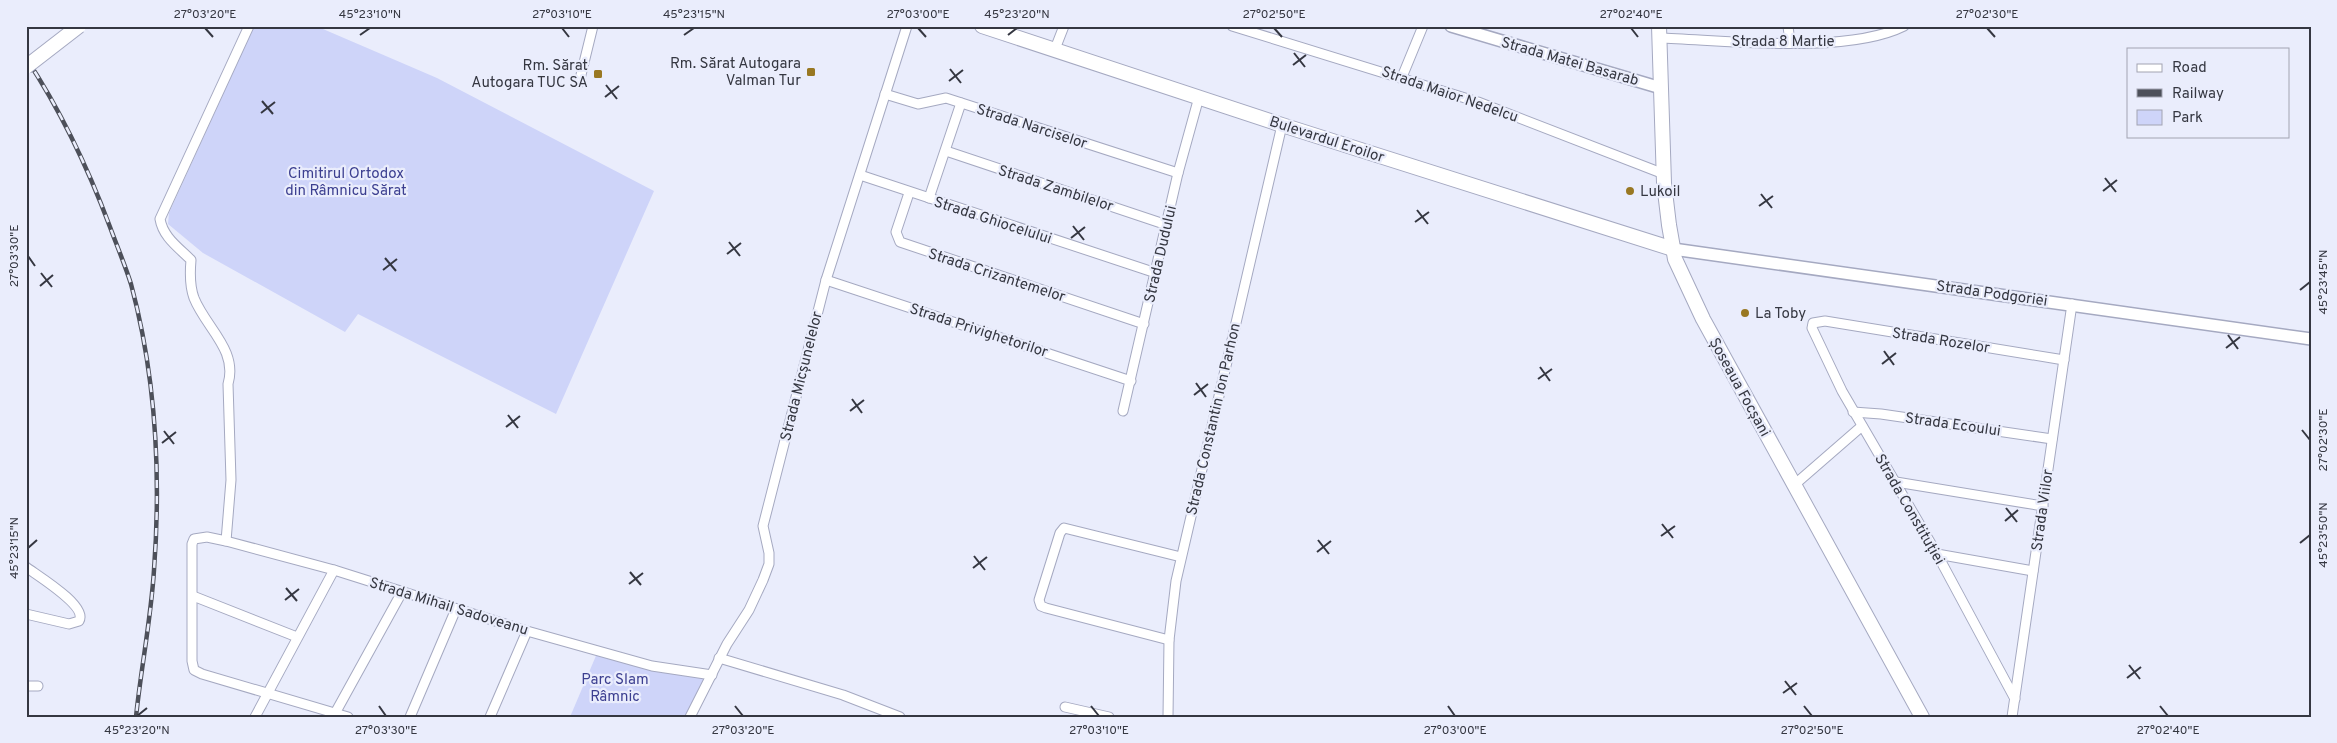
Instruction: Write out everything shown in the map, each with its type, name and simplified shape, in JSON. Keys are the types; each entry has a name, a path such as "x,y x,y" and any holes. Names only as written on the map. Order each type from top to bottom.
{"main road":[{"path":"26,67 79,26"},
{"name":"Bulevardul Eroilor","path":"982,26 1673,249"},
{"name":"Șoseaua Focșani","path":"1659,32 1664,174 1673,249 1703,319 1793,486 1922,717"}],"street":[{"path":"226,541 230,480 228,384 232,373 230,362 224,347 194,297 191,260 169,238 163,230 160,219 249,26"},
{"path":"579,83 593,26"},
{"name":"Strada Micșunelelor","path":"690,717 719,658 758,595 769,564 763,526 826,280 906,26"},
{"path":"1055,50 1064,26"},
{"name":"Strada Maior Nedelcu","path":"1232,26 1478,102 1664,174"},
{"path":"1402,77 1423,26"},
{"name":"Strada Matei Basarab","path":"1450,26 1661,88"},
{"path":"1788,26 1790,43"},
{"name":"Strada 8 Martie","path":"1659,32 1790,43 1855,40 1878,36 1904,26"},
{"name":"Strada Narciselor","path":"885,94 918,104 946,98 1178,173"},
{"name":"Strada Dudului","path":"1123,411 1178,173 1199,97"},
{"path":"930,198 961,103"},
{"name":"Strada Constantin Ion Parhon","path":"1168,717 1169,640 1181,557 1282,124"},
{"name":"Strada Zambilelor","path":"946,151 1166,225"},
{"name":"Strada Ghiocelului","path":"860,175 909,193 930,198 1156,273"},
{"name":"Strada Crizantemelor","path":"909,193 896,232 900,242 1144,324"},
{"name":"Strada Podgoriei","path":"1673,249 2311,339"},
{"name":"Strada Privighetorilor","path":"826,280 1131,381"},
{"name":"Strada Viilor","path":"2012,717 2072,304"},
{"name":"Strada Rozelor","path":"1818,321 2064,360"},
{"name":"Strada Constituției","path":"1818,321 1813,323 1814,334 1853,412 1896,482 2015,698"},
{"name":"Strada Ecoului","path":"1853,412 1881,414 2052,439"},
{"path":"1793,486 1862,426"},
{"path":"1896,482 2043,506"},
{"path":"1169,640 1046,608 1041,606 1039,600 1060,533 1064,528 1181,557"},
{"name":"Strada Mihail Sadoveanu","path":"192,596 192,544 194,539 200,537 226,541 334,570 527,631 652,666 712,675"},
{"path":"1936,554 2033,571"},
{"path":"26,567 78,608 81,616 79,621 70,624 26,614"},
{"path":"255,717 334,570"},
{"path":"334,715 402,592"},
{"path":"297,637 192,596 192,661 194,670 334,715 348,717"},
{"path":"410,717 456,609"},
{"path":"490,717 527,631"},
{"path":"719,658 843,696 900,717"},
{"path":"26,686 38,686"},
{"path":"1065,707 1110,717"}],"green space":[{"name":"Cimitirul Ortodox din Râmnicu Sărat","path":"254,26 316,26 437,78 654,191 556,414 358,314 345,332 203,253 168,224 169,213"},
{"name":"Parc Slam Râmnic","path":"598,651 712,675 690,717 570,717"}],"railway":[{"path":"26,58 62,119 102,205 131,284 146,355 154,426 157,498 151,607 136,717"}],"place":[{"name":"Rm. Sărat Autogara Valman Tur","path":"811,72"},
{"name":"Rm. Sărat Autogara TUC SA","path":"598,74"},
{"name":"Lukoil","path":"1630,191"},
{"name":"La Toby","path":"1745,313"}]}
